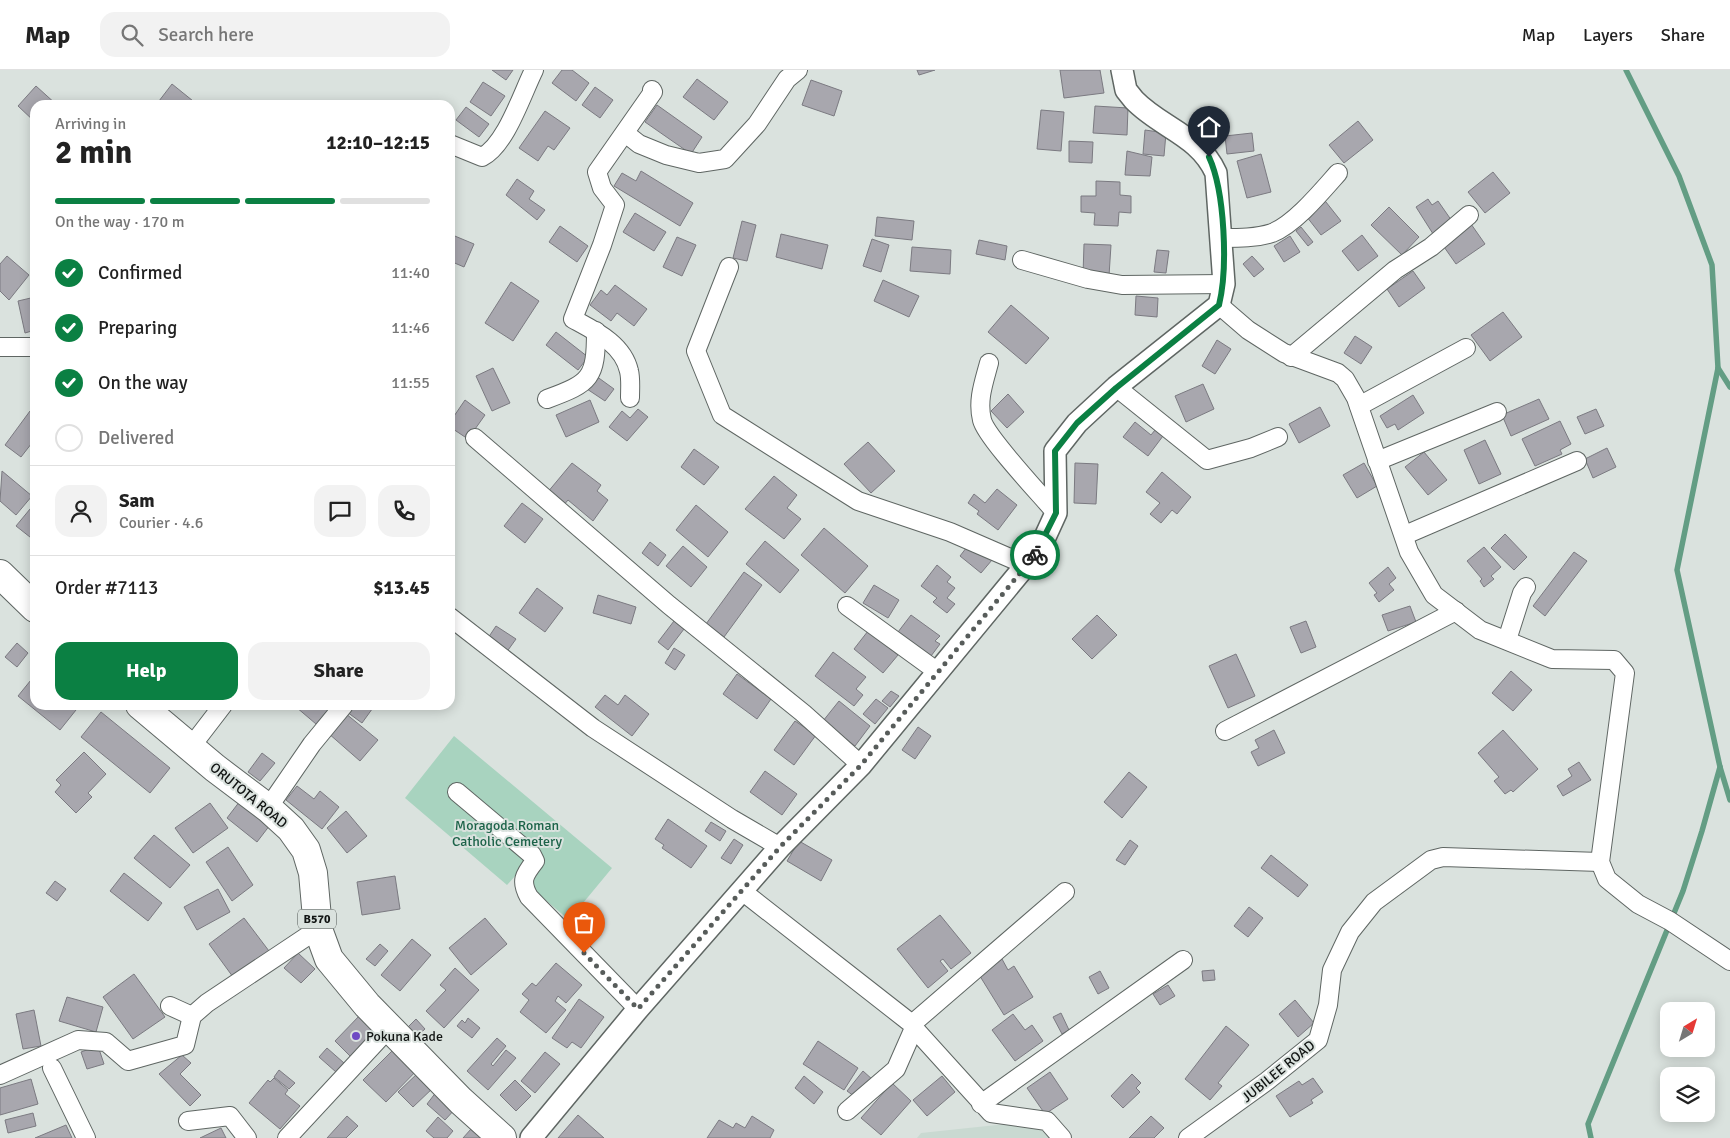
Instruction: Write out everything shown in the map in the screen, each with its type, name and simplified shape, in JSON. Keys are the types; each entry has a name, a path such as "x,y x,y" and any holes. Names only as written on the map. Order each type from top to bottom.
{"main road":[{"path":"0,574 30,603"},
{"name":"ORUTOTA ROAD","path":"146,710 190,748 268,808 291,829 306,850 313,873 318,928 329,959 367,1005 461,1101 502,1138"}],"street":[{"path":"455,146 482,157 491,153 502,137 534,70"},
{"path":"531,1138 638,1009 780,847 861,765 1040,548 1056,513 1055,451 1077,423 1116,388 1219,305 1224,284 1223,238 1216,173 1209,157 1196,144 1140,106 1126,90 1122,70"},
{"path":"624,133 639,144 698,164 725,159 757,124 788,73"},
{"path":"630,398 629,370 618,348 596,331 573,319 615,206 602,188 597,172 653,92 652,90"},
{"path":"1223,238 1246,238 1274,232 1296,216 1338,173"},
{"path":"1292,356 1395,270 1431,247 1469,215"},
{"path":"1022,260 1088,279 1122,284 1224,284"},
{"path":"729,267 696,351 722,416 858,501 950,532 1026,565"},
{"path":"1219,305 1248,330 1292,356 1338,373 1345,379 1358,406 1409,552 1434,595 1480,630 1552,659 1614,660 1625,673 1600,862 1607,879 1638,904 1670,921 1730,961"},
{"path":"547,399 573,390 592,374 596,359 596,331"},
{"path":"0,347 30,347"},
{"path":"1358,406 1466,348"},
{"path":"989,363 980,396 982,421 998,446 1056,513"},
{"path":"1116,388 1207,460 1251,448 1278,437"},
{"path":"1377,460 1498,412"},
{"path":"475,438 669,605 803,713 861,765"},
{"path":"1404,535 1577,462"},
{"path":"1507,640 1522,593 1526,588"},
{"path":"847,606 938,672"},
{"path":"1225,731 1456,611"},
{"path":"455,621 593,728 780,847"},
{"path":"190,748 219,710"},
{"path":"268,808 312,744 340,710"},
{"path":"457,792 532,855 535,861 523,877 523,886 529,897 638,1009"},
{"name":"JUBILEE ROAD","path":"1201,1135 1318,1040 1328,1006 1332,970 1350,932 1374,902 1431,860 1443,857 1600,862"},
{"path":"742,891 913,1026 981,1104 992,1113 1047,1121 1062,1138"},
{"path":"847,1111 896,1069 913,1026 1066,892"},
{"path":"0,1075 78,1040 106,1042 128,1062 185,1045 192,1016 207,1003 318,928"},
{"path":"981,1104 1183,960"},
{"path":"170,1006 192,1016"},
{"path":"287,1138 390,1027"},
{"path":"52,1068 86,1138"},
{"path":"188,1121 230,1116 247,1138"}],"shaded area":[{"path":"1043,1120 1059,1138 917,1138 921,1133"}],"green space":[{"name":"Moragoda Roman Catholic Cemetery","path":"454,736 612,868 569,920 516,875 507,885 405,798"}],"building":[{"path":"492,70 513,70 506,80"},
{"path":"562,70 572,70 589,83 576,101 552,83"},
{"path":"917,70 935,70 919,75"},
{"path":"1060,70 1100,70 1104,93 1064,98"},
{"path":"697,79 728,102 714,120 683,97"},
{"path":"811,80 842,91 834,116 802,105"},
{"path":"483,82 505,96 491,116 470,102"},
{"path":"172,84 192,100 160,100"},
{"path":"36,86 51,100 30,100 30,117 18,106"},
{"path":"595,87 613,100 600,118 582,105"},
{"path":"657,105 702,137 691,154 645,122"},
{"path":"1095,106 1128,108 1127,135 1093,133"},
{"path":"466,107 489,124 479,137 456,120"},
{"path":"1041,110 1064,112 1061,151 1037,149"},
{"path":"545,111 570,128 554,150 548,146 538,161 519,148"},
{"path":"1358,121 1373,140 1344,163 1329,145"},
{"path":"1145,130 1166,133 1164,156 1143,154"},
{"path":"1252,133 1254,151 1227,154 1225,136"},
{"path":"1069,141 1093,142 1092,163 1069,162"},
{"path":"1127,151 1152,157 1150,176 1125,175"},
{"path":"1261,154 1271,192 1247,198 1237,161"},
{"path":"641,171 693,203 680,226 614,186 622,173 636,181"},
{"path":"1493,172 1510,193 1485,213 1468,192"},
{"path":"517,179 534,191 529,199 545,210 537,220 506,195"},
{"path":"1096,181 1120,182 1120,195 1131,196 1131,213 1119,212 1118,226 1094,225 1095,213 1081,212 1081,196 1096,196"},
{"path":"1322,197 1341,221 1321,235 1303,212"},
{"path":"1428,199 1432,205 1438,201 1454,224 1435,237 1416,207"},
{"path":"1389,207 1419,237 1402,255 1371,225"},
{"path":"635,213 666,232 654,251 623,232"},
{"path":"877,217 914,221 912,240 875,236"},
{"path":"742,221 756,225 747,261 733,258"},
{"path":"1471,224 1485,244 1456,264 1442,244"},
{"path":"560,226 588,246 577,262 549,242"},
{"path":"1301,227 1313,242 1308,246 1296,231"},
{"path":"781,234 828,245 822,269 776,257"},
{"path":"1362,235 1378,256 1358,271 1342,251"},
{"path":"455,236 474,244 464,267 455,263"},
{"path":"1290,236 1300,252 1284,262 1274,246"},
{"path":"677,237 696,245 682,276 663,267"},
{"path":"872,239 889,245 881,272 863,266"},
{"path":"979,240 1007,246 1005,260 976,254"},
{"path":"1084,244 1111,245 1109,276 1083,275"},
{"path":"912,247 951,250 950,274 910,271"},
{"path":"1157,250 1169,251 1166,273 1154,272"},
{"path":"7,256 29,275 9,300 0,291 0,264"},
{"path":"1252,256 1264,269 1254,277 1243,264"},
{"path":"1413,271 1425,288 1399,307 1387,289"},
{"path":"883,280 919,296 909,317 874,301"},
{"path":"511,282 539,301 513,341 485,323"},
{"path":"615,285 647,309 634,326 617,313 611,321 590,305 601,290 607,295"},
{"path":"1136,296 1158,298 1157,317 1135,315"},
{"path":"30,298 30,332 25,333 18,301"},
{"path":"1011,305 1049,338 1026,364 988,332"},
{"path":"1503,312 1522,337 1490,361 1471,335"},
{"path":"556,332 588,357 578,370 546,345"},
{"path":"1355,336 1372,347 1361,364 1344,353"},
{"path":"1217,340 1231,349 1215,374 1202,366"},
{"path":"493,368 510,403 492,411 476,376"},
{"path":"596,376 614,389 605,401 587,389"},
{"path":"1203,384 1214,409 1186,422 1175,396"},
{"path":"1008,394 1024,412 1007,428 991,411"},
{"path":"1413,395 1424,413 1398,430 1395,424 1387,428 1380,416"},
{"path":"1539,399 1549,419 1511,436 1502,415"},
{"path":"465,400 485,415 468,439 455,430 455,415"},
{"path":"590,400 599,422 566,437 556,415"},
{"path":"1320,407 1330,426 1299,443 1289,424"},
{"path":"638,409 648,417 627,441 609,427 622,411 630,418"},
{"path":"1596,409 1604,426 1585,434 1577,417"},
{"path":"30,411 30,445 21,457 5,445"},
{"path":"1560,421 1571,444 1560,450 1562,454 1535,466 1522,439"},
{"path":"1135,422 1151,435 1155,430 1163,436 1148,456 1123,437"},
{"path":"1485,440 1501,474 1479,484 1464,450"},
{"path":"868,442 895,471 871,493 844,464"},
{"path":"1607,448 1616,467 1593,478 1585,459"},
{"path":"694,449 719,467 704,485 681,467"},
{"path":"1424,452 1447,480 1428,495 1405,467"},
{"path":"572,463 601,485 597,491 608,500 593,521 568,500 563,506 547,493"},
{"path":"1075,463 1098,464 1096,504 1074,503"},
{"path":"1364,463 1377,486 1357,498 1343,475"},
{"path":"2,471 30,494 30,498 16,515 0,501"},
{"path":"1162,472 1191,497 1177,514 1172,510 1161,523 1150,514 1160,503 1146,492"},
{"path":"774,476 797,495 787,508 801,519 784,539 745,509"},
{"path":"997,489 1017,505 998,530 977,514 979,511 968,503 974,494 985,503"},
{"path":"522,503 543,519 525,543 504,526"},
{"path":"696,505 728,532 708,557 676,530"},
{"path":"30,509 30,537 16,526"},
{"path":"824,528 868,566 845,593 801,555"},
{"path":"1505,534 1527,557 1514,570 1491,548"},
{"path":"765,541 799,570 780,593 746,564"},
{"path":"650,542 666,555 658,566 642,553"},
{"path":"970,543 992,560 981,573 960,556"},
{"path":"683,546 707,567 691,587 666,566"},
{"path":"1484,547 1501,567 1491,576 1494,579 1484,587 1480,581 1482,579 1467,561"},
{"path":"1574,552 1587,561 1545,616 1533,606"},
{"path":"937,565 951,577 947,582 955,588 947,598 955,604 947,613 933,602 937,598 921,586"},
{"path":"1388,567 1396,578 1389,584 1394,590 1379,602 1374,595 1377,593 1369,583"},
{"path":"744,572 762,585 724,637 706,624"},
{"path":"874,585 899,600 888,618 863,603"},
{"path":"537,588 563,608 545,632 519,613"},
{"path":"598,595 636,607 631,624 593,613"},
{"path":"1410,606 1416,622 1388,631 1382,615"},
{"path":"911,615 940,636 935,641 940,644 931,656 898,632"},
{"path":"1097,615 1117,635 1092,659 1072,639"},
{"path":"674,621 684,629 668,650 658,642"},
{"path":"1306,621 1316,647 1301,653 1290,627"},
{"path":"496,626 516,639 506,653 486,641"},
{"path":"868,631 898,655 883,673 854,649"},
{"path":"17,643 28,653 17,667 5,657"},
{"path":"674,648 685,655 675,670 665,663"},
{"path":"833,652 866,677 856,689 863,695 854,706 815,676"},
{"path":"1236,654 1255,696 1228,708 1209,666"},
{"path":"1511,671 1532,690 1513,711 1492,693"},
{"path":"737,674 771,699 757,719 723,694"},
{"path":"30,681 30,706 18,696"},
{"path":"891,691 899,696 890,707 882,701"},
{"path":"605,695 618,705 625,695 649,714 632,736 595,707"},
{"path":"876,699 888,708 875,724 863,714"},
{"path":"839,701 870,726 855,746 823,721"},
{"path":"35,710 76,710 60,730"},
{"path":"300,710 328,710 316,724"},
{"path":"348,710 371,710 362,723 347,712"},
{"path":"101,712 170,768 150,793 81,737"},
{"path":"345,713 378,740 360,761 328,733"},
{"path":"795,721 816,735 794,765 774,750"},
{"path":"918,727 931,736 915,759 902,750"},
{"path":"1274,730 1285,753 1258,766 1251,752 1259,748 1255,740"},
{"path":"1503,730 1538,769 1513,792 1511,790 1505,794 1494,781 1499,777 1478,753"},
{"path":"84,752 106,774 88,793 92,797 76,813 55,792 61,785 56,780"},
{"path":"262,753 275,763 260,781 248,772"},
{"path":"1579,762 1591,780 1563,796 1557,786 1572,776 1568,769"},
{"path":"765,771 797,794 782,815 750,792"},
{"path":"1129,772 1147,787 1122,818 1104,802"},
{"path":"297,786 314,799 320,791 339,807 322,829 286,800"},
{"path":"240,801 270,825 257,842 227,818"},
{"path":"210,803 228,828 193,853 175,828"},
{"path":"346,811 367,836 347,853 327,828"},
{"path":"668,819 707,846 691,868 662,848 664,845 655,839"},
{"path":"711,822 726,831 720,841 705,831"},
{"path":"154,835 190,865 170,888 134,858"},
{"path":"734,839 743,845 731,864 721,858"},
{"path":"1130,840 1138,846 1125,865 1116,860"},
{"path":"799,841 832,860 821,881 787,861"},
{"path":"228,847 253,885 232,901 206,862"},
{"path":"1271,855 1308,885 1298,897 1261,868"},
{"path":"124,873 162,903 148,921 110,891"},
{"path":"395,876 400,909 362,915 357,882"},
{"path":"55,881 66,889 57,901 46,893"},
{"path":"218,889 230,912 197,930 184,907"},
{"path":"1249,907 1263,918 1248,937 1234,926"},
{"path":"940,915 971,953 951,969 943,959 940,961 948,971 928,988 897,949"},
{"path":"244,918 269,951 233,977 209,944"},
{"path":"485,918 507,944 471,975 449,948"},
{"path":"412,939 431,955 400,991 381,975"},
{"path":"380,944 388,951 375,966 366,959"},
{"path":"298,953 315,969 301,983 284,968"},
{"path":"1002,959 1008,970 1014,966 1033,997 1004,1015 978,973"},
{"path":"556,963 582,985 566,1003 558,996 555,1001 566,1010 546,1033 520,1012 529,1000 522,994 532,983 536,986"},
{"path":"455,968 479,990 444,1028 426,1011 446,990 440,985"},
{"path":"1214,970 1215,980 1203,981 1202,971"},
{"path":"1100,971 1109,988 1098,994 1089,977"},
{"path":"134,974 165,1017 133,1039 103,997"},
{"path":"1168,985 1175,996 1160,1005 1153,994"},
{"path":"67,997 103,1007 96,1032 59,1021"},
{"path":"579,999 604,1017 581,1048 572,1042 567,1048 552,1038"},
{"path":"1295,1000 1314,1023 1298,1037 1279,1014"},
{"path":"34,1010 41,1046 23,1049 16,1014"},
{"path":"1061,1013 1069,1030 1062,1034 1053,1017"},
{"name":"Pokuna Kade","path":"361,1014 378,1030 351,1057 335,1041"},
{"path":"1013,1014 1025,1030 1032,1025 1043,1041 1015,1061 992,1030"},
{"path":"468,1018 480,1028 472,1038 457,1026 462,1020 465,1023"},
{"path":"416,1019 425,1029 416,1037 407,1028"},
{"path":"1226,1026 1249,1045 1218,1083 1222,1086 1210,1100 1185,1079"},
{"path":"497,1038 506,1046 491,1064 493,1066 506,1050 516,1058 488,1090 467,1071"},
{"path":"818,1041 858,1068 844,1090 803,1064"},
{"path":"400,1043 422,1065 386,1102 363,1080"},
{"path":"98,1046 104,1064 87,1069 81,1052"},
{"path":"327,1048 344,1063 336,1072 319,1057"},
{"path":"545,1052 560,1064 535,1093 521,1081"},
{"path":"182,1055 191,1063 180,1074 201,1095 190,1106 159,1074"},
{"path":"279,1070 295,1083 289,1089 274,1077"},
{"path":"863,1071 873,1080 858,1099 847,1091"},
{"path":"419,1072 434,1087 413,1107 398,1092"},
{"path":"1050,1072 1068,1099 1045,1114 1027,1088"},
{"path":"1132,1074 1141,1083 1136,1088 1140,1092 1123,1108 1111,1096"},
{"path":"804,1076 823,1092 814,1104 795,1088"},
{"path":"942,1076 955,1092 927,1116 913,1100"},
{"path":"274,1078 288,1090 285,1094 300,1106 280,1129 249,1103 268,1080 270,1082"},
{"path":"1313,1078 1323,1092 1311,1100 1313,1103 1290,1117 1276,1096 1299,1081 1302,1085"},
{"path":"31,1079 38,1104 0,1115 0,1088"},
{"path":"515,1080 531,1096 516,1111 500,1095"},
{"path":"892,1083 911,1101 881,1135 861,1118"},
{"path":"437,1091 456,1108 445,1120 427,1104"},
{"path":"33,1113 36,1126 8,1133 5,1120"},
{"path":"578,1115 604,1138 558,1138"},
{"path":"347,1116 358,1126 346,1138 327,1138"},
{"path":"752,1116 774,1130 770,1138 707,1138 719,1120 733,1128 736,1123 745,1128"},
{"path":"1151,1116 1164,1128 1154,1138 1129,1138"},
{"path":"438,1117 453,1131 447,1138 434,1138 426,1131"},
{"path":"66,1125 72,1138 35,1138"},
{"path":"221,1128 226,1138 200,1138"},
{"path":"471,1129 482,1138 463,1138"}],"waterway":[{"path":"1626,70 1679,176 1712,265 1718,368 1677,570 1720,767 1730,800"},
{"path":"1718,368 1730,387"},
{"path":"1591,1138 1588,1124 1683,891 1720,767"}],"way so far":[{"path":"584,953 638,1009 780,847 861,765 1035,555"}],"place":[{"name":"Pokuna Kade","path":"356,1036"}],"route":[{"path":"1035,555 1056,513 1055,451 1077,423 1116,388 1219,305 1224,284 1223,238 1216,173 1209,157"}]}
